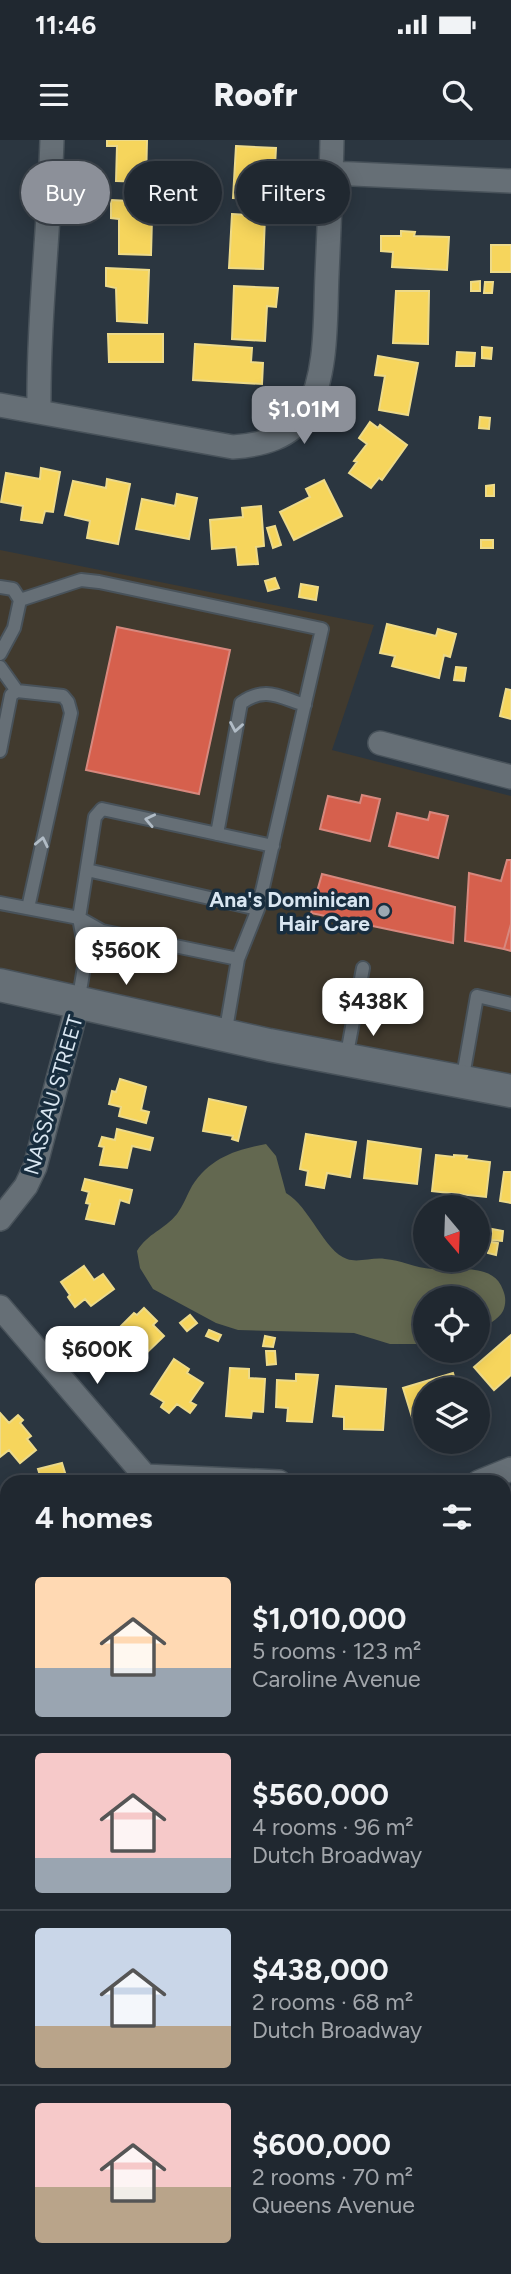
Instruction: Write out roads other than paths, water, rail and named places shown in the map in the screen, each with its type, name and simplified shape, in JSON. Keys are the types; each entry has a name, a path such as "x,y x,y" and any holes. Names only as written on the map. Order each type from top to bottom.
{"main road":[{"path":"0,985 225,1035 511,1091"}],"street":[{"path":"39,412 39,364 49,233 52,140"},
{"path":"331,161 332,140"},
{"path":"350,174 511,181"},
{"path":"0,405 233,447 261,445 286,434 306,411 319,376 324,341 329,224"},
{"path":"380,743 511,777"},
{"name":"NASSAU STREET","path":"0,1219 26,1186 35,1167 78,1003"},
{"path":"0,1307 142,1475"}],"lane":[{"path":"20,600 81,580 322,629 258,909 239,959 225,1035"},
{"path":"0,586 13,589 20,600 14,628 0,654"},
{"path":"0,667 17,691"},
{"path":"0,751 11,695 17,691 63,696 68,702 71,713 28,908"},
{"path":"217,834 241,703 256,694 269,693 305,705"},
{"path":"78,1003 86,955 79,918 95,817 102,809 272,846"},
{"path":"87,870 258,909"},
{"path":"0,903 79,918 102,932 239,959"},
{"path":"346,1059 363,968"},
{"path":"462,1082 477,996 511,1004"}],"place":[{"name":"Ana's Dominican Hair Care","path":"384,911"}]}
